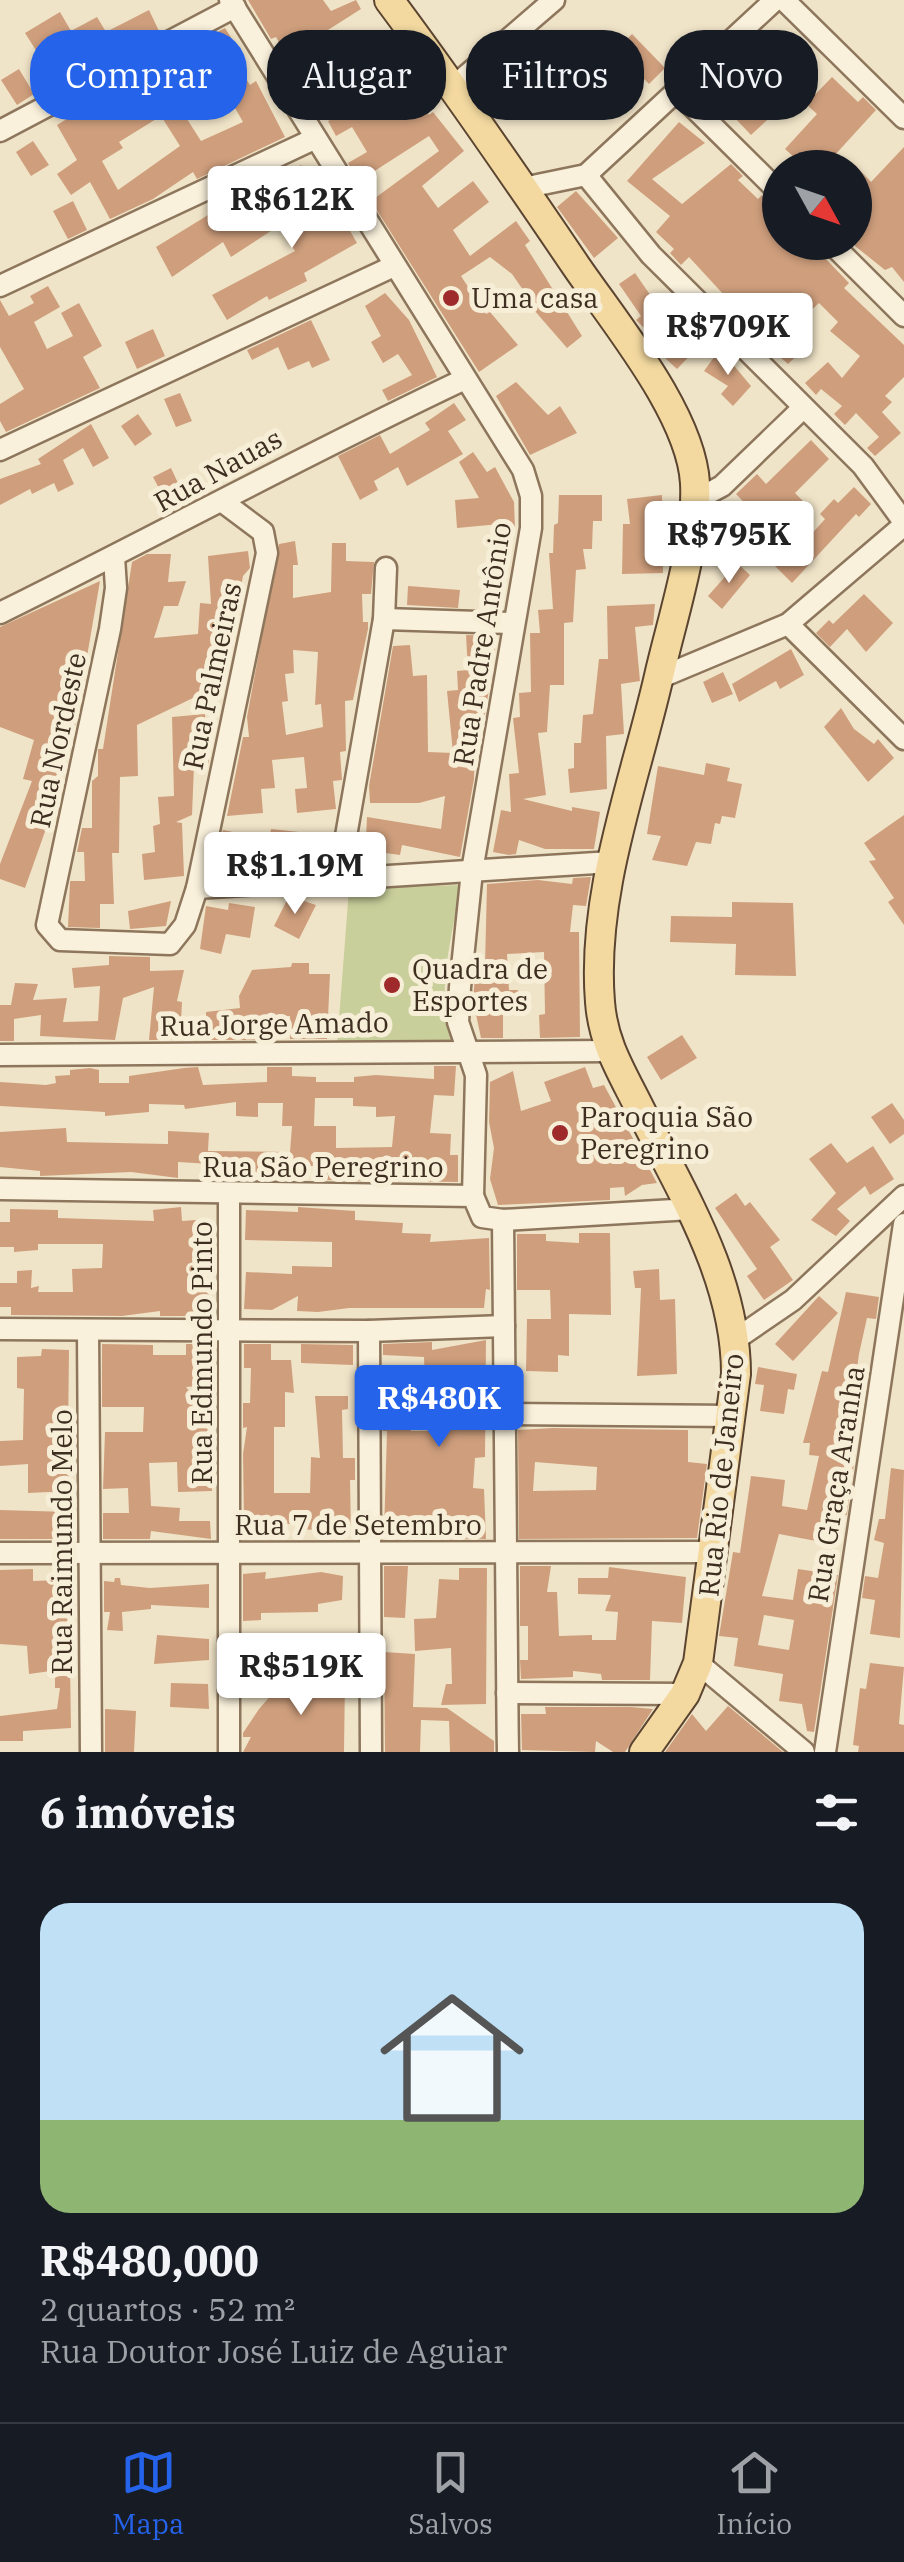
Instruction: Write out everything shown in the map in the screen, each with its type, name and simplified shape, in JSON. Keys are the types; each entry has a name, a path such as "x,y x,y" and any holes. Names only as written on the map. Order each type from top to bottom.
{"main road":[{"name":"Rua Rio de Janeiro","path":"389,0 523,188 667,406 686,442 694,501 658,678 612,862 599,961 608,1051 691,1209 727,1298 736,1339 733,1416 698,1663 685,1694 644,1752"}],"street":[{"path":"453,86 554,0"},
{"path":"743,30 775,0"},
{"path":"784,0 904,118"},
{"path":"0,132 233,4"},
{"name":"Rua Padre Antônio","path":"233,4 314,140 523,470 530,496 528,554 472,871 459,1004 466,1049 476,1075 473,1196"},
{"path":"523,188 586,175 664,103"},
{"path":"706,120 762,175"},
{"path":"0,286 314,140"},
{"path":"586,175 651,255 863,466 904,523 788,624 658,678"},
{"path":"848,260 904,316"},
{"path":"0,450 394,266"},
{"name":"Rua Nauas","path":"0,613 223,502 307,453 465,379"},
{"path":"694,501 722,486 803,408"},
{"name":"Rua Palmeiras","path":"178,939 197,888 267,553 264,532 223,502"},
{"name":"Rua Nordeste","path":"114,556 116,588 110,629 47,925 60,940 170,944 178,939"},
{"path":"338,876 384,619 386,568"},
{"path":"384,619 514,623"},
{"path":"788,624 904,738"},
{"path":"197,888 338,876 612,862"},
{"name":"Rua Jorge Amado","path":"0,1055 608,1051"},
{"name":"Rua São Peregrino","path":"0,1189 473,1196 482,1218 503,1220"},
{"name":"Rua Edmundo Pinto","path":"229,1194 230,1752"},
{"path":"736,1339 793,1300 904,1196"},
{"path":"508,1752 502,1554 508,1414 503,1220 691,1209"},
{"name":"Rua Graça Aranha","path":"825,1752 904,1224"},
{"path":"0,1329 232,1327 369,1331 504,1326"},
{"name":"Rua Raimundo Melo","path":"88,1331 91,1752"},
{"path":"369,1331 371,1752"},
{"path":"508,1414 733,1416"},
{"name":"Rua 7 de Setembro","path":"0,1553 715,1552"},
{"path":"698,1663 804,1752"},
{"path":"507,1694 685,1694"}],"green space":[{"path":"461,885 445,986 453,1045 337,1045 349,889"}],"building":[{"path":"248,0 323,0 331,11 356,0 361,9 328,30 267,32"},
{"path":"149,10 159,30 110,30"},
{"path":"60,12 70,30 30,30"},
{"path":"97,17 105,30 73,30"},
{"path":"644,46 664,67 649,84 644,79"},
{"path":"19,69 30,87 30,97 17,105 1,80"},
{"path":"832,77 858,102 863,97 876,110 839,150 786,150 812,120 818,120 818,92"},
{"path":"247,80 250,85 256,81 267,102 267,120 276,120 285,137 197,179 193,172 153,199 110,219 90,182 71,195 57,174 77,160 57,125 65,120 155,120 119,142 123,148 102,161 118,190 180,146 164,120 188,120 201,141 247,120"},
{"path":"439,120 464,151 422,186 438,208 473,181 489,202 453,230 470,256 516,221 530,241 525,245 582,336 567,348 527,302 530,300 512,274 490,257 461,276 486,314 490,312 518,345 479,372 371,201 439,151 429,136 359,181 348,163 367,152 352,127 336,136 328,121"},
{"path":"737,120 767,120 751,135"},
{"path":"679,122 705,143 652,179 682,204 731,164 743,176 738,180 758,199 762,195 762,260 827,260 849,283 844,288 904,345 904,377 885,396 892,402 882,412 901,433 875,456 867,448 879,437 856,413 845,425 834,414 842,406 821,389 816,395 805,383 828,362 842,378 860,356 830,331 838,322 819,303 793,327 809,344 788,364 755,335 764,327 742,303 736,308 689,257 681,265 670,253 674,249 656,232 670,216 627,181"},
{"path":"33,141 49,165 31,176 16,152"},
{"path":"904,147 904,282 892,267 885,270 872,260 872,181"},
{"path":"301,165 338,226 345,222 357,243 304,273 307,281 269,300 267,296 227,320 212,295 295,251 286,238 309,221 282,177"},
{"path":"576,191 618,238 594,258 557,207"},
{"path":"263,199 280,225 231,257 223,242 172,277 156,247 226,204 236,221"},
{"path":"73,201 87,230 68,239 53,211"},
{"path":"635,273 662,312 658,315 684,336 696,324 709,336 677,369 664,357 668,352 636,320 641,316 619,284"},
{"path":"48,286 60,307 34,322 47,349 73,336 61,313 79,303 102,346 83,357 100,388 6,432 0,421 0,404 24,389 0,347 0,300 9,316 34,303 30,296"},
{"path":"385,293 409,320 437,377 388,401 382,390 412,375 398,354 383,363 371,342 381,336 365,306"},
{"path":"311,320 330,360 312,368 309,361 288,370 278,347 252,360 247,350"},
{"path":"153,329 165,356 137,369 125,342"},
{"path":"720,349 751,386 733,406 721,394 728,386 704,371"},
{"path":"516,382 548,415 560,406 577,433 530,455 496,396"},
{"path":"180,393 192,421 176,427 164,399"},
{"path":"454,403 466,420 448,431 463,454 407,486 398,467 374,481 378,490 360,500 338,456 380,435 390,454 430,430 425,423"},
{"path":"138,414 152,434 135,446 121,426"},
{"path":"91,424 109,458 93,467 83,448 63,460 74,484 58,492 54,483 32,494 30,489 0,505 0,479 41,464 38,459"},
{"path":"811,440 829,459 795,493 804,502 787,519 808,538 825,519 820,514 834,499 838,503 854,487 871,504 859,517 856,514 792,583 768,559 783,543 736,494 757,474 766,484"},
{"path":"473,452 487,472 495,467 514,502 515,528 500,529 500,524 457,528 455,500 479,498 459,462"},
{"path":"171,468 184,496 189,493 192,500 171,511 153,477"},
{"path":"559,495 602,495 602,521 593,521 592,549 583,549 586,569 576,570 573,622 564,623 564,685 550,685 547,732 538,733 546,795 523,799 572,811 572,807 600,812 594,849 545,849 519,840 516,854 509,855 493,852 501,810 511,812 509,774 519,773 513,718 520,717 519,693 531,692 530,633 540,633 538,610 553,609 549,553 553,553"},
{"path":"662,495 663,573 622,574 623,524 630,524 627,499"},
{"path":"295,541 298,565 293,565 293,598 331,592 332,543 346,543 346,561 374,562 371,594 362,594 363,622 368,622 368,629 353,700 345,701 346,751 340,752 342,780 333,781 336,809 297,813 295,789 307,788 304,757 272,760 275,788 261,789 263,813 227,816 243,737 249,737 247,717 279,544","holes":["293,650 318,652 315,705 321,704 323,727 286,735 282,702 288,701 285,674 294,673"]},
{"path":"248,551 250,568 243,576 222,684 137,725 138,776 120,777 119,853 112,853 114,904 100,904 100,928 68,927 70,881 85,881 84,852 77,852 82,828 92,828 92,781 98,776 98,749 103,749 132,562 147,554 171,554 168,582 186,581 178,606 164,606 154,638 198,634 200,603 211,604 208,556"},
{"path":"737,563 750,575 722,609 708,596"},
{"path":"100,581 74,732 57,767 63,768 53,809 25,888 0,879 0,864 32,781 23,779 34,740 0,727 0,627"},
{"path":"408,586 460,590 458,608 407,605"},
{"path":"864,594 893,623 866,652 847,629 830,647 816,633 829,620 833,624"},
{"path":"655,604 653,625 635,627 640,681 621,684 624,734 606,736 607,789 570,793 568,769 574,768 574,743 581,743 583,715 593,714 599,659 608,659 607,606"},
{"path":"466,635 494,636 495,654 480,743 475,744 474,779 460,857 402,845 400,855 378,852 378,861 356,859 360,838 366,838 367,817 441,829 445,796 419,803 370,803 369,786 393,646 410,645 413,676 427,675 428,752 453,753 447,691 458,690 457,671 468,670"},
{"path":"791,649 804,675 780,689 776,681 739,702 732,684"},
{"path":"723,672 733,694 712,703 703,682"},
{"path":"841,708 854,729 874,744 878,739 894,758 868,782 824,727"},
{"path":"205,714 209,764 194,766 192,815 176,822 182,823 184,876 144,880 142,854 155,852 153,826 160,824 158,797 174,796 172,717"},
{"path":"706,763 730,768 727,781 742,784 735,818 722,816 720,824 715,823 711,844 696,842 687,866 652,860 661,836 647,834 658,766 704,775"},
{"path":"904,815 904,925 888,902 894,898 869,861 876,860 864,843"},
{"path":"271,829 327,835 328,856 290,861 258,855 256,868 237,864 236,869 214,872 223,830 269,839"},
{"path":"591,877 586,906 573,905 570,932 579,932 580,1037 540,1038 539,1015 545,1014 544,952 507,954 509,990 518,990 520,1010 503,1011 503,1038 481,1038 473,1000 476,966 485,965 487,884 538,880 572,884 573,878"},
{"path":"289,896 316,905 299,939 274,926"},
{"path":"171,901 166,926 130,929 128,911"},
{"path":"732,902 793,903 796,976 735,975 736,944 670,942 671,916 732,917"},
{"path":"229,903 255,907 250,938 226,934 221,954 200,949 206,906 228,910"},
{"path":"109,956 150,957 150,971 184,970 177,1001 182,1002 180,1040 149,1040 154,987 123,998 115,1040 40,1036 41,1015 14,1019 14,1041 0,1041 0,1005 11,1005 15,983 38,984 33,1000 67,998 63,1022 98,1021 100,986 74,988 72,968 109,965"},
{"path":"292,963 309,963 309,974 330,974 327,1039 290,1039 290,1016 261,1016 262,1040 206,1040 206,1012 240,1008 239,996 252,970 291,967"},
{"path":"682,1035 697,1058 661,1080 647,1057"},
{"path":"434,1066 456,1066 454,1096 434,1095 430,1133 451,1134 450,1155 458,1155 458,1182 321,1180 321,1166 290,1166 289,1178 233,1179 210,1178 210,1164 178,1162 178,1178 131,1172 40,1176 40,1171 0,1167 0,1132 66,1128 67,1142 168,1144 168,1131 209,1133 208,1151 290,1152 292,1126 282,1126 283,1103 258,1103 258,1117 236,1116 236,1102 185,1109 184,1105 149,1104 149,1112 105,1116 105,1112 0,1106 0,1082 46,1085 56,1083 55,1076 70,1075 70,1070 90,1068 99,1070 99,1083 129,1083 129,1076 198,1067 203,1085 267,1082 267,1067 292,1067 292,1076 316,1077 316,1082 354,1082 354,1077 376,1075 434,1079","holes":["315,1098 353,1098 353,1106 376,1107 376,1117 395,1116 392,1147 336,1148 336,1126 314,1126"]},
{"name":"Paroquia São Peregrino","path":"585,1067 593,1088 604,1085 657,1183 642,1185 625,1196 624,1187 610,1188 610,1200 498,1205 490,1179 494,1148 489,1122 490,1082 513,1071 521,1111 551,1101 544,1082"},
{"path":"892,1103 904,1120 904,1134 890,1144 871,1117"},
{"path":"831,1143 847,1163 873,1146 894,1179 870,1195 865,1186 837,1209 850,1221 836,1236 811,1220 836,1193 809,1159"},
{"path":"736,1193 745,1206 750,1202 780,1240 770,1247 793,1280 764,1300 747,1276 757,1269 715,1208"},
{"path":"181,1207 182,1221 209,1219 206,1258 210,1312 184,1316 160,1316 160,1311 122,1316 11,1315 11,1307 0,1307 0,1283 17,1283 17,1271 32,1270 31,1288 39,1286 38,1292 73,1292 72,1269 102,1268 103,1244 38,1244 38,1250 14,1252 14,1247 0,1247 0,1222 10,1222 10,1209 58,1210 58,1218 154,1221 153,1210"},
{"path":"298,1207 355,1211 355,1220 403,1223 402,1233 431,1234 430,1242 489,1238 490,1290 486,1289 484,1308 297,1311 298,1296 272,1310 244,1309 246,1272 292,1274 292,1266 332,1267 332,1242 245,1240 246,1210 298,1212"},
{"path":"579,1233 610,1233 611,1315 569,1314 569,1356 558,1355 558,1372 526,1371 527,1319 551,1319 550,1290 517,1290 517,1234 546,1234 546,1241 579,1243"},
{"path":"659,1269 660,1300 675,1299 677,1374 637,1376 641,1288 635,1288 633,1271"},
{"path":"846,1292 879,1297 876,1319 867,1318 859,1354 848,1432 854,1433 854,1463 847,1515 838,1514 832,1544 779,1534 762,1596 793,1600 798,1569 838,1575 814,1732 807,1731 802,1704 779,1701 783,1674 734,1666 738,1638 719,1636 733,1552 740,1553 751,1476 785,1480 782,1506 807,1510 819,1456 809,1455 810,1443 803,1443 822,1371 828,1372","holes":["764,1615 794,1620 789,1650 758,1645"]},
{"path":"819,1296 838,1313 793,1361 775,1344"},
{"path":"486,1340 485,1457 475,1458 473,1488 484,1489 486,1539 403,1538 403,1531 384,1533 387,1431 383,1431 383,1413 405,1411 411,1431 433,1431 431,1410 450,1408 452,1385 425,1384 424,1357 383,1355 383,1344 432,1342 432,1350"},
{"path":"102,1344 153,1345 153,1355 186,1355 186,1344 212,1344 212,1385 186,1387 212,1421 212,1491 178,1492 177,1462 149,1463 151,1506 180,1508 179,1521 210,1521 211,1539 151,1531 150,1539 103,1539 103,1513 129,1513 128,1488 103,1489 105,1432 143,1432 144,1407 102,1407"},
{"path":"244,1344 271,1344 271,1360 291,1360 294,1393 285,1392 285,1427 274,1427 274,1493 310,1493 311,1457 320,1458 315,1396 348,1396 348,1409 342,1410 343,1458 355,1458 355,1480 350,1480 351,1533 302,1529 302,1524 244,1524 243,1454 247,1427 243,1428 243,1403 250,1403 251,1368 244,1368"},
{"path":"301,1344 353,1345 353,1365 301,1363"},
{"path":"42,1349 69,1350 68,1434 63,1433 61,1468 69,1468 69,1491 28,1493 28,1464 0,1466 0,1441 23,1440 24,1389 17,1388 17,1357 41,1356"},
{"path":"758,1367 797,1374 794,1390 788,1389 784,1414 760,1411 764,1385 755,1384"},
{"path":"518,1430 688,1430 688,1462 707,1464 697,1538 519,1539","holes":["535,1462 597,1467 596,1490 533,1491"]},
{"path":"891,1468 904,1470 900,1638 870,1634 875,1600 862,1598 865,1576 878,1578 884,1543 874,1540 879,1519 885,1519"},
{"path":"0,1510 69,1512 70,1539 0,1539"},
{"path":"384,1566 408,1566 405,1618 384,1617"},
{"path":"520,1566 551,1566 547,1592 557,1592 559,1636 592,1635 592,1640 616,1640 618,1612 605,1611 611,1595 578,1594 578,1578 608,1578 609,1567 686,1577 682,1623 652,1621 650,1680 602,1680 601,1674 573,1671 573,1677 521,1679 520,1660 528,1660 528,1626 520,1626"},
{"path":"459,1568 487,1568 486,1704 441,1705 446,1684 452,1684 451,1648 415,1651 414,1619 436,1618 439,1579 459,1580"},
{"path":"33,1569 33,1581 58,1580 57,1570 70,1570 70,1582 76,1582 76,1611 67,1611 69,1649 62,1648 58,1670 29,1674 27,1646 0,1644 0,1570"},
{"path":"266,1572 265,1579 321,1572 343,1576 342,1600 318,1604 318,1612 261,1613 261,1620 243,1621 243,1574"},
{"path":"120,1578 121,1585 150,1588 209,1584 209,1608 151,1605 151,1609 122,1612 123,1631 107,1630 110,1612 104,1612 104,1581 114,1582"},
{"path":"157,1635 209,1639 209,1660 154,1664"},
{"path":"384,1652 415,1654 413,1707 447,1708 494,1741 494,1752 450,1752 449,1721 421,1720 420,1752 385,1752"},
{"path":"870,1663 904,1667 899,1724 904,1725 904,1752 858,1752 859,1746 853,1745 860,1688 866,1689"},
{"path":"63,1664 70,1664 71,1728 23,1731 23,1741 0,1741 0,1716 57,1709 60,1688 55,1688 55,1677 61,1676"},
{"path":"297,1676 345,1677 344,1752 243,1752 251,1737 243,1737 243,1733 259,1709 280,1685"},
{"path":"171,1683 208,1684 209,1709 170,1707"},
{"path":"728,1706 783,1752 665,1752 692,1714 706,1731"},
{"path":"545,1707 653,1709 625,1752 613,1752 596,1741 595,1752 522,1750 521,1714 546,1714"},
{"path":"105,1709 136,1711 134,1752 105,1752"}],"place":[{"name":"Uma casa","path":"451,298"},
{"name":"Quadra de Esportes","path":"392,985"},
{"name":"Paroquia São Peregrino","path":"560,1133"}]}
